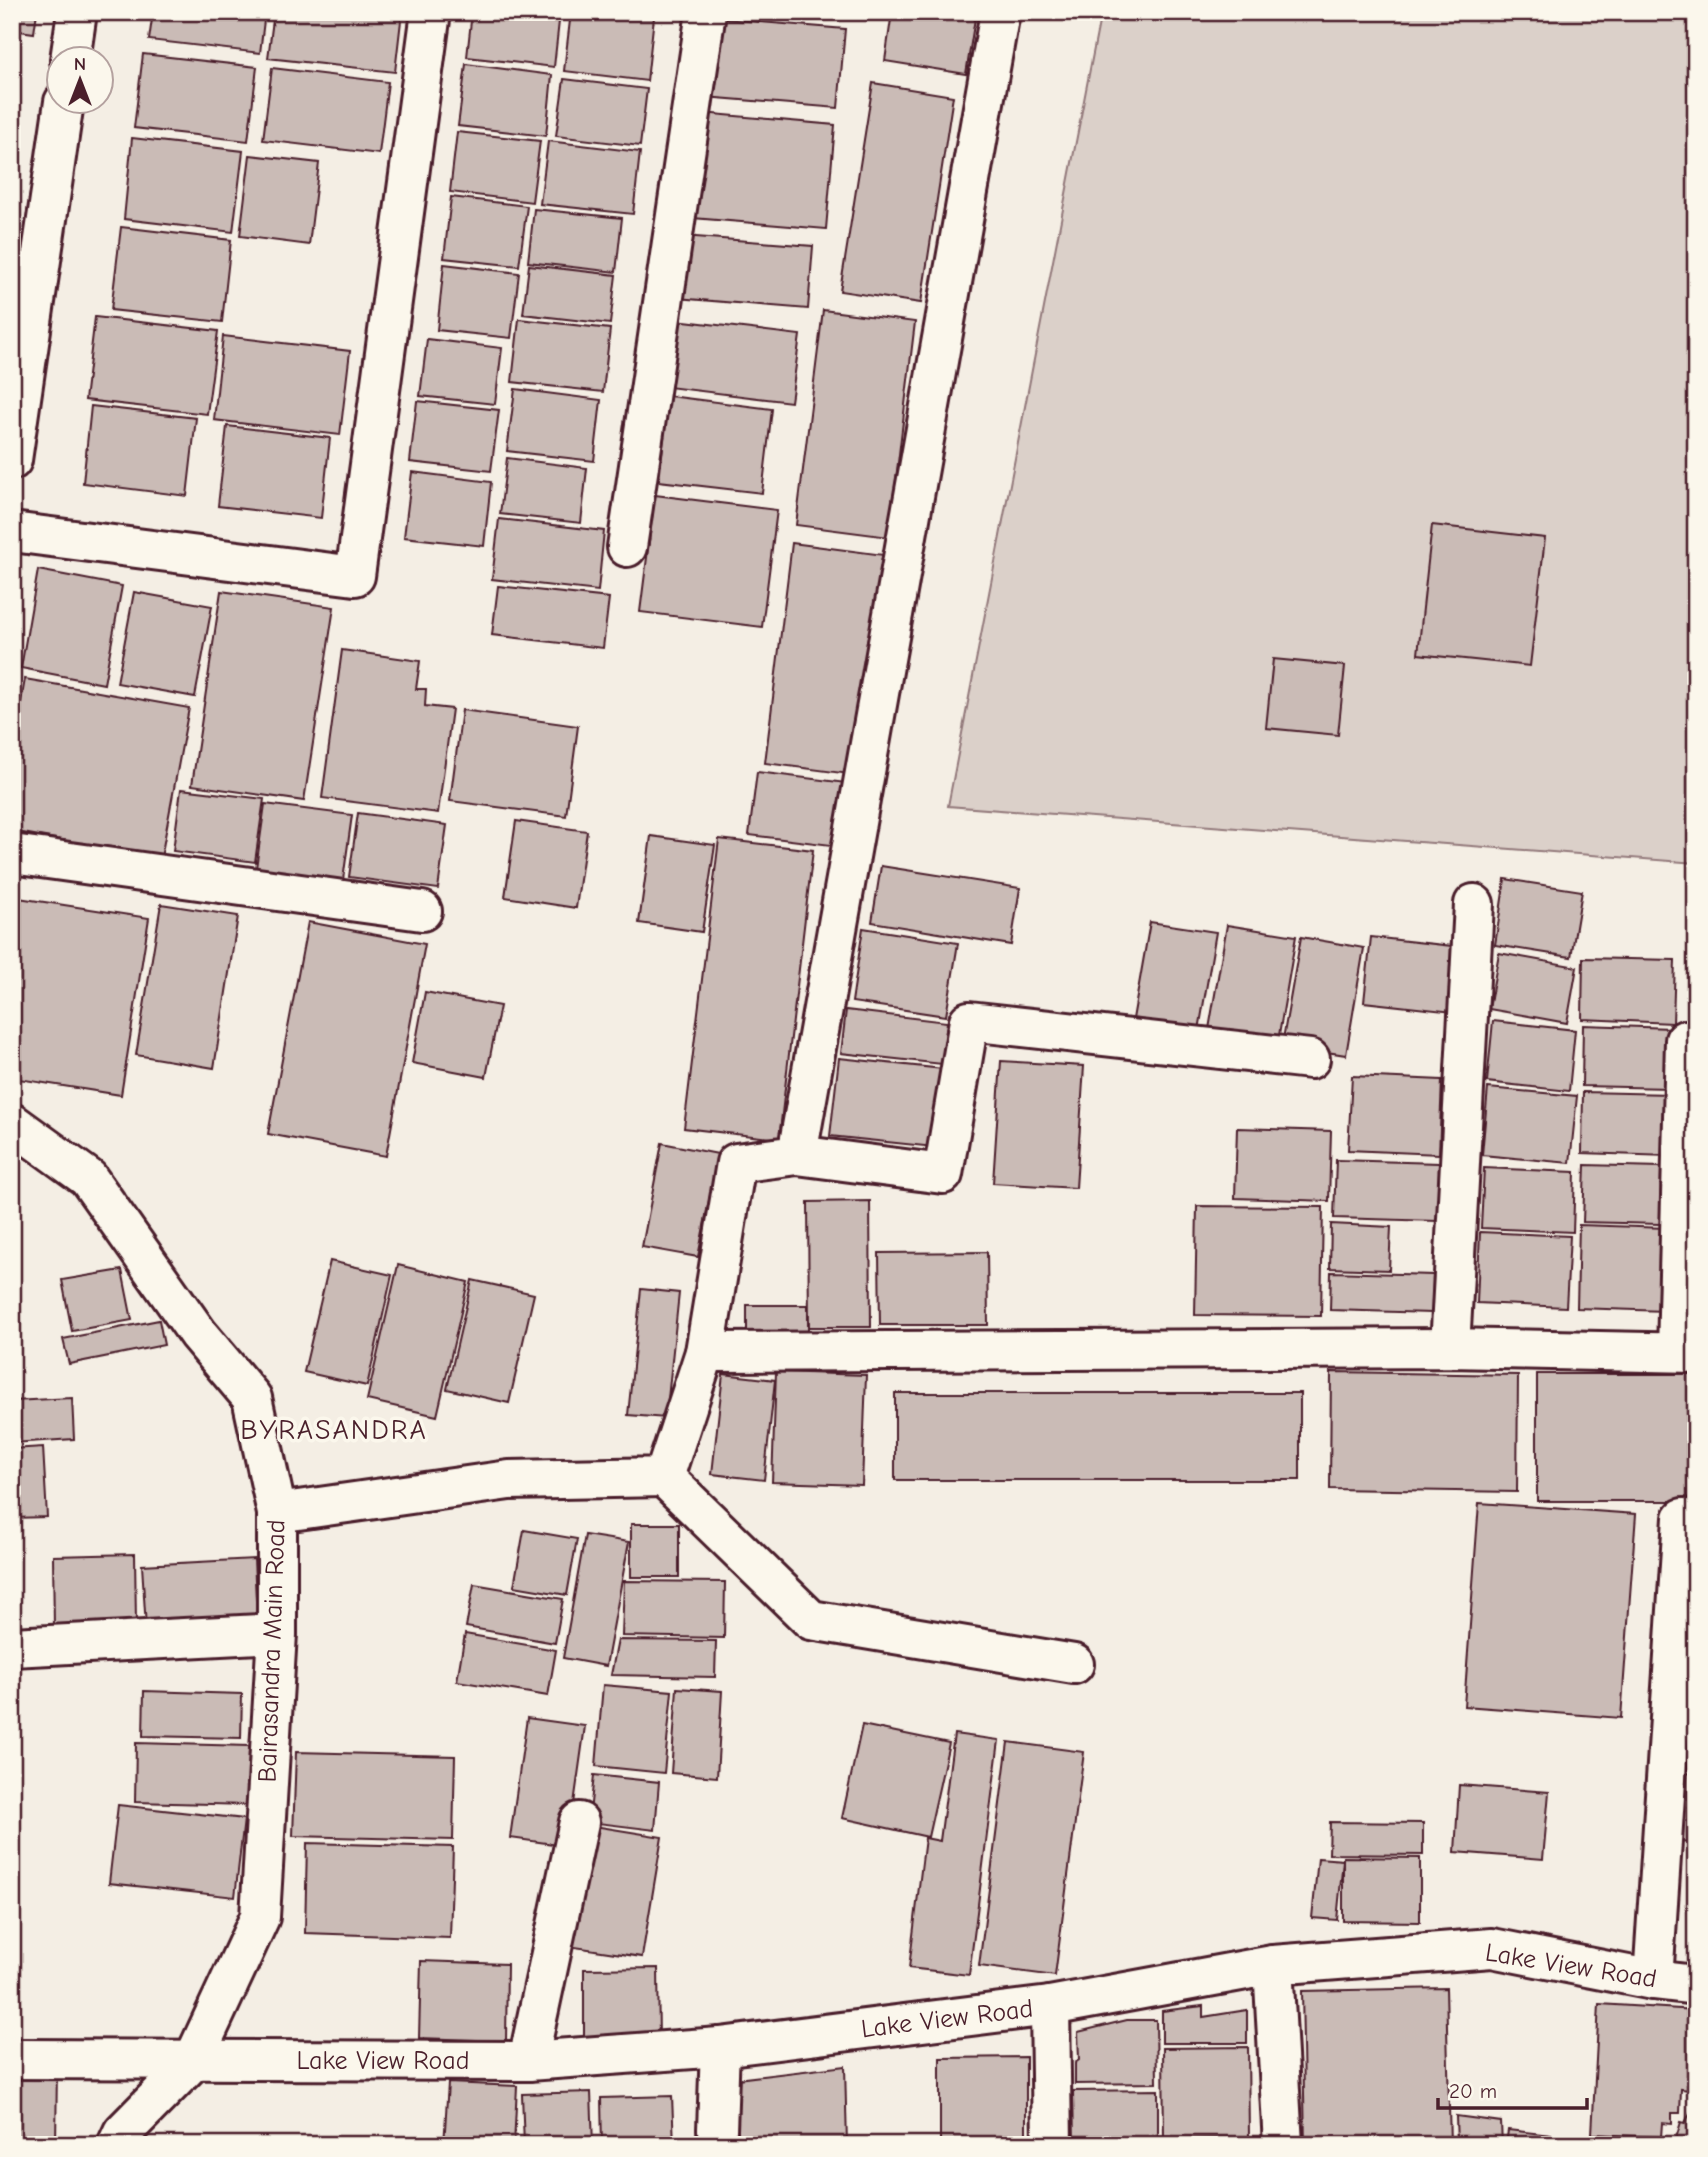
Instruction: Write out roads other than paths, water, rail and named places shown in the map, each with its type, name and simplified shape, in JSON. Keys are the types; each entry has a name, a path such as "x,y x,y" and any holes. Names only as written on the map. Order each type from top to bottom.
{"street":[{"path":"72,46 77,12"},
{"path":"12,532 355,576 431,12"},
{"path":"627,547 706,12"},
{"path":"797,1155 1000,12"},
{"path":"12,460 62,116"},
{"path":"12,854 422,911"},
{"path":"1450,1348 1474,904"},
{"path":"664,1477 705,1352 736,1163 797,1155 943,1174 969,1021 1310,1059"},
{"path":"705,1352 1450,1348 1686,1353 1685,1040"},
{"name":"Bairasandra Main Road","path":"12,1124 88,1178 198,1334 251,1398 277,1513 277,1633 260,1917 193,2062 123,2132 117,2145"},
{"path":"277,1513 509,1480 664,1477 811,1620 1074,1664"},
{"path":"1653,1980 1683,1518"},
{"path":"12,1647 277,1633"},
{"path":"527,2062 579,1822"},
{"name":"Lake View Road","path":"12,2059 527,2062 720,2048 1050,2006 1273,1965 1492,1948 1653,1980 1696,1985"},
{"path":"1273,1965 1283,2145"},
{"path":"1050,2006 1052,2145"},
{"path":"718,2130 720,2048"}],"district":[{"name":"BYRASANDRA","path":"334,1430"}]}
